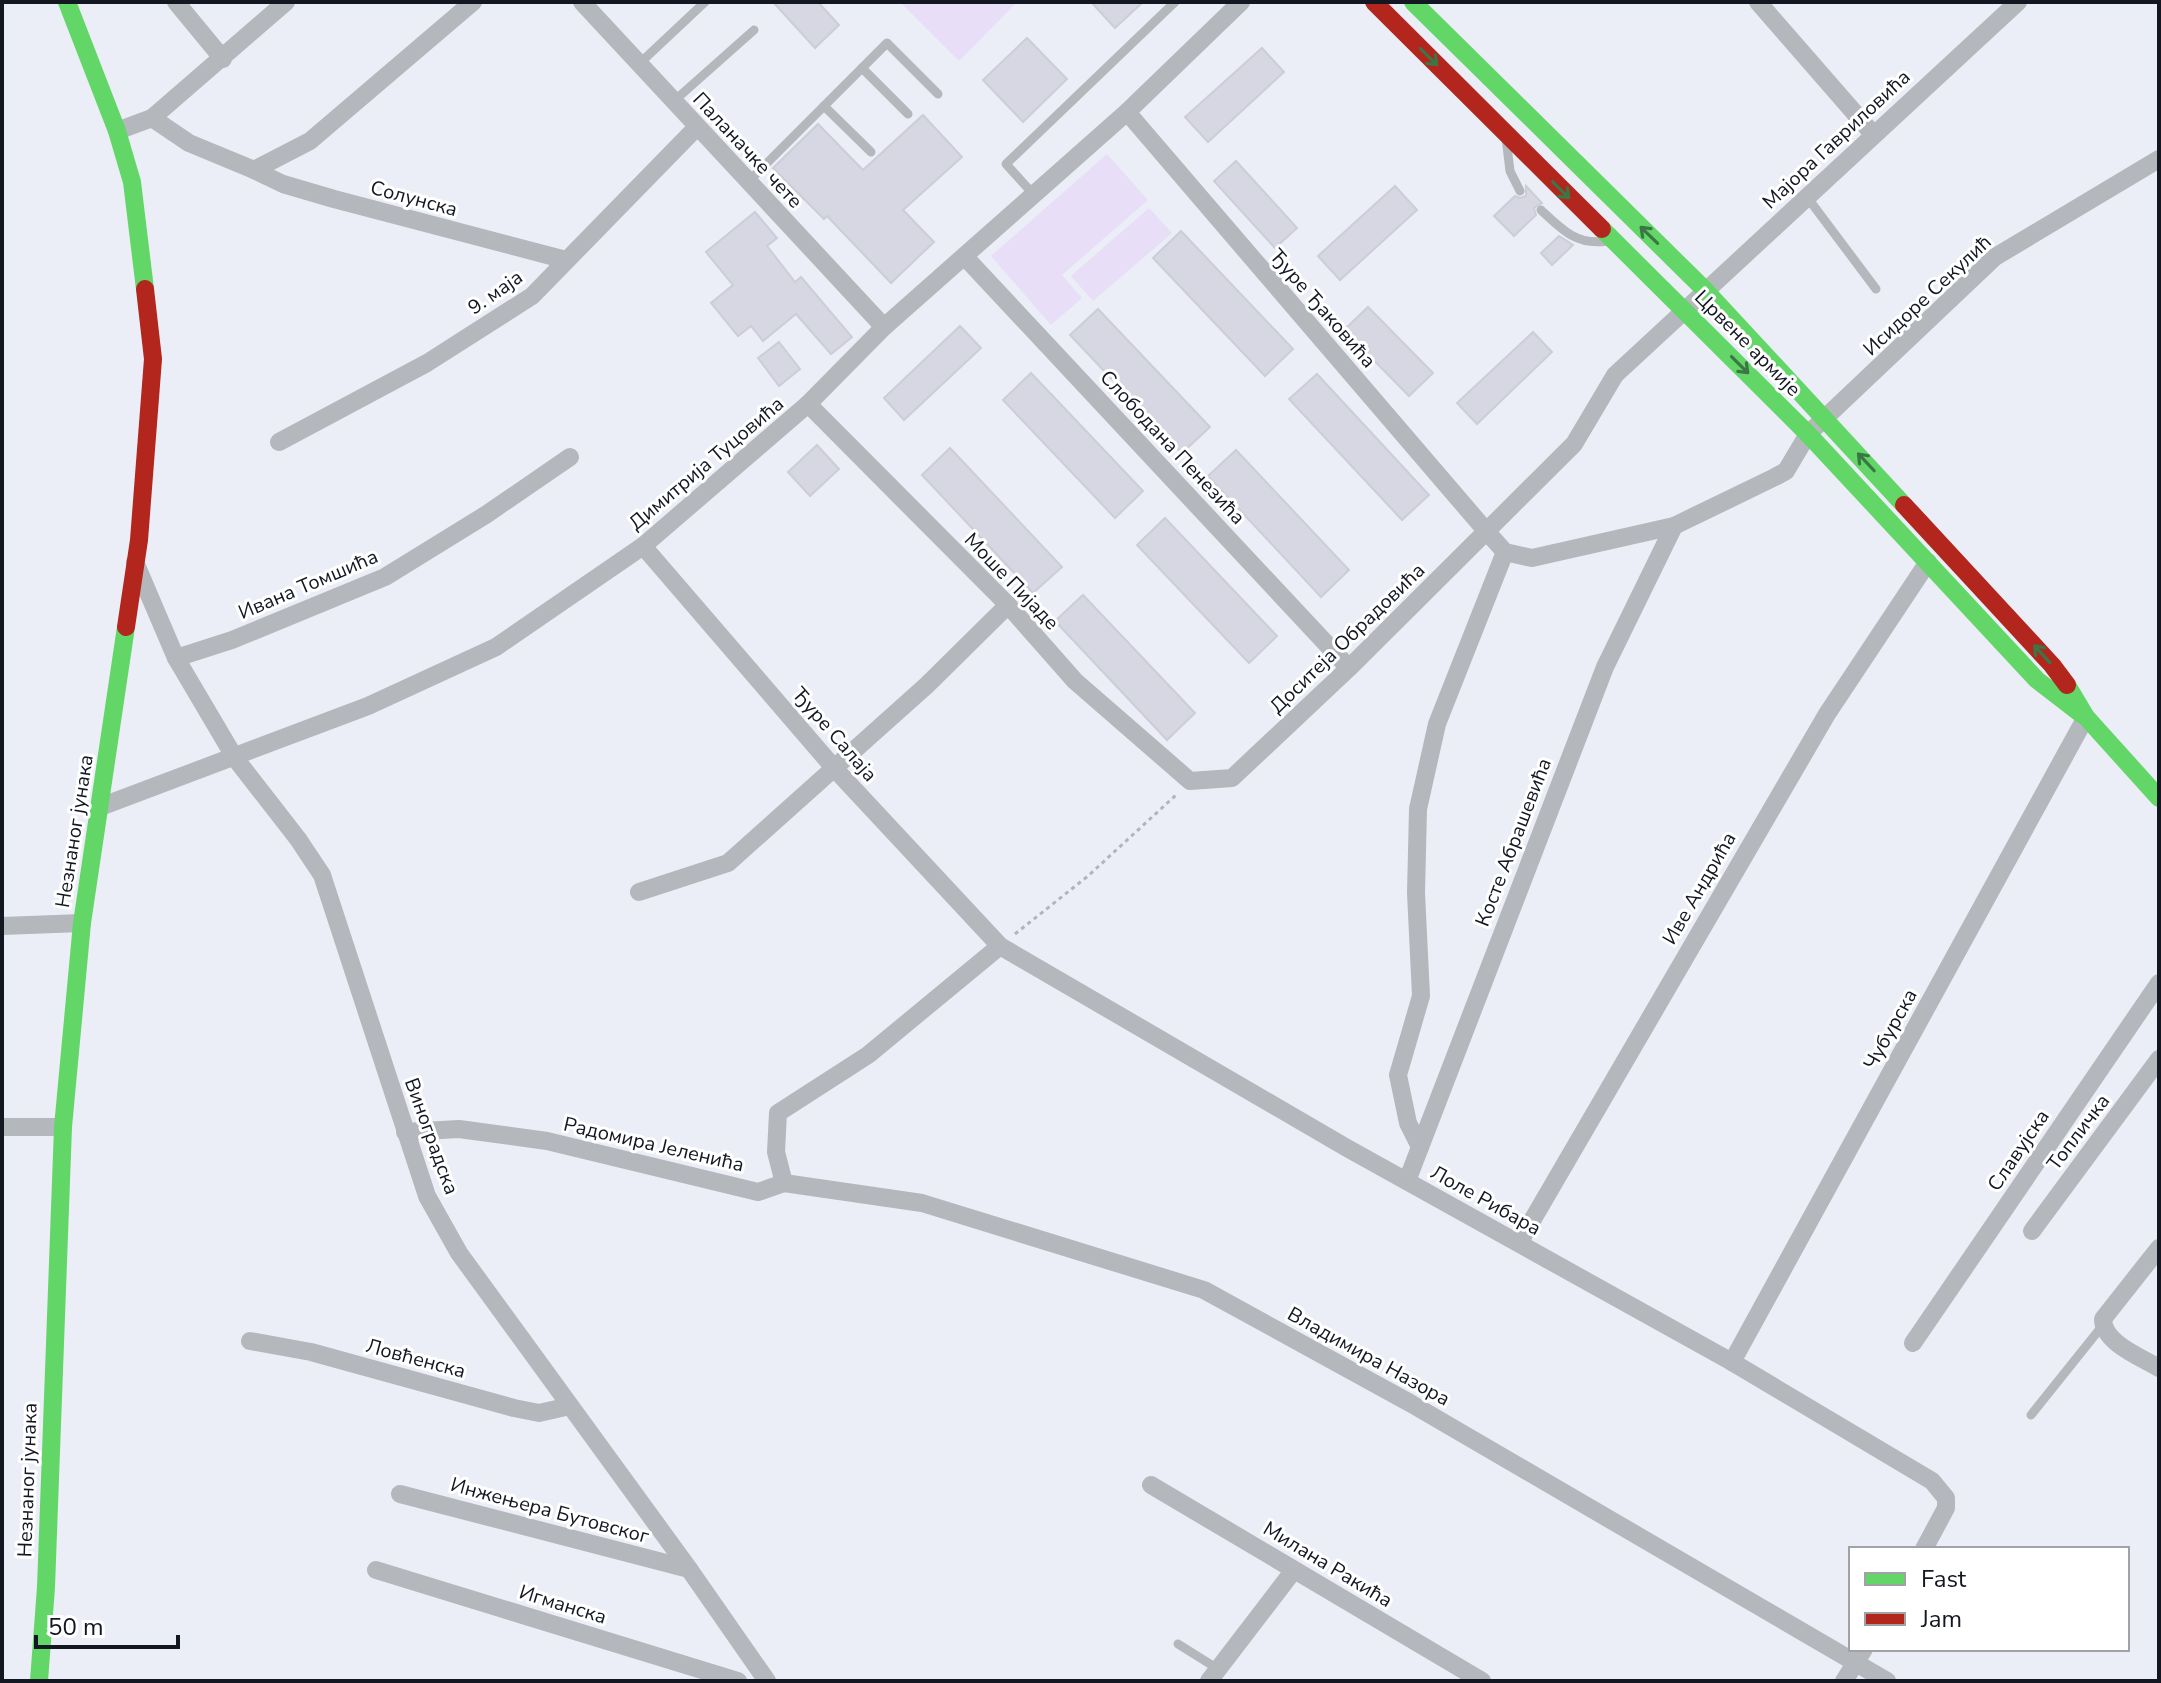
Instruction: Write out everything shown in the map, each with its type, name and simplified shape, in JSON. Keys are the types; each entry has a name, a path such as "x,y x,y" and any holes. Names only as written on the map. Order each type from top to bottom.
{"main road":[{"name":"Незнаног јунака","path":"39,1681 46,1587 63,1127 82,923 135,562 153,359 132,182 117,131 67,2"},
{"name":"Црвене армије","path":"1374,2 1611,240 1817,427 2052,665 2086,717 2159,798"},
{"name":"Црвене армије","path":"1413,2 1705,290 1928,562 2037,680 2086,717"}],"street":[{"path":"176,2 223,59"},
{"path":"117,131 152,118 286,2"},
{"path":"254,170 310,141 473,2"},
{"name":"Паланачке чете","path":"582,2 884,327"},
{"name":"Димитрија Туцовића","path":"100,807 368,706 496,647 643,546 808,404 884,327 1127,112 1241,2"},
{"path":"1758,2 1873,134"},
{"name":"Мајора Гавриловића","path":"1685,310 2018,2"},
{"name":"Ђуре Ђаковића","path":"1127,112 1487,532"},
{"name":"Солунска","path":"152,118 189,143 283,184 566,260"},
{"name":"9. маја","path":"279,442 427,363 532,296 697,127"},
{"name":"Исидоре Секулић","path":"1817,427 1995,257 2159,159"},
{"name":"Слободана Пенезића","path":"965,257 1349,668"},
{"name":"Доситеја Обрадовића","path":"1190,781 1232,778 1349,668 1574,444 1615,375 1685,310"},
{"name":"Моше Пијаде","path":"808,404 1008,605 1075,681 1190,781"},
{"path":"1487,532 1505,552 1532,558 1674,526 1786,471 1817,427"},
{"name":"Ивана Томшића","path":"176,658 232,640 385,577 487,514 570,457"},
{"name":"Косте Абрашевића","path":"1407,1181 1605,667 1674,526"},
{"name":"Ђуре Салаја","path":"643,546 835,769 1000,946"},
{"path":"1420,1147 1408,1123 1398,1075 1421,996 1416,893 1418,809 1437,724 1505,552"},
{"name":"Виноградска","path":"135,562 176,658 235,758 322,875 427,1196 459,1253 767,1681"},
{"name":"Иве Андрића","path":"1519,1243 1827,714 1928,562"},
{"path":"639,892 728,863 927,685 1008,605"},
{"name":"Чубурска","path":"1732,1362 2086,717"},
{"path":"2,926 82,923"},
{"name":"Лоле Рибара","path":"1000,946 1407,1181 1732,1362 1932,1481 1946,1498 1946,1508 1925,1547"},
{"name":"Радомира Јеленића","path":"405,1132 459,1129 547,1141 758,1192 784,1183 776,1152 778,1113 868,1055 1000,946"},
{"name":"Славујска","path":"1913,1343 2159,983"},
{"name":"Топличка","path":"2032,1231 2159,1059"},
{"path":"2,1127 63,1127"},
{"name":"Владимира Назора","path":"784,1183 922,1203 1204,1290 1849,1650"},
{"path":"2159,1248 2103,1322 2108,1336 2159,1368"},
{"name":"Ловћенска","path":"250,1341 311,1352 514,1408 539,1413 570,1406"},
{"name":"Милана Ракића","path":"1151,1485 1482,1681"},
{"name":"Инжењера Бутовског","path":"400,1494 689,1569"},
{"name":"Игманска","path":"376,1570 738,1681"},
{"path":"1214,1675 1294,1570"},
{"path":"1844,1681 1860,1656"},
{"name":"Владимира Назора","path":"1860,1656 1887,1681"}],"lane":[{"path":"640,63 705,2"},
{"path":"1034,195 1006,164 1175,2"},
{"path":"674,101 754,30"},
{"path":"747,183 887,43 938,94"},
{"path":"862,68 908,114"},
{"path":"824,106 871,152"},
{"path":"1506,135 1507,161 1520,191"},
{"path":"1807,197 1876,289"},
{"path":"1541,210 1571,236 1586,241 1611,240"},
{"path":"2031,1415 2103,1322"},
{"path":"1178,1644 1214,1675"}],"path":[{"path":"1000,946 1088,876 1190,781"}],"shaded area":[{"path":"900,2 1017,2 959,61"},
{"path":"1107,154 1148,200 1062,275 1082,298 1051,325 991,256"},
{"path":"1149,208 1172,233 1093,301 1071,276"}],"building":[{"path":"773,2 818,2 839,25 815,48"},
{"path":"1091,2 1143,2 1115,28"},
{"path":"1027,38 1067,79 1023,122 983,80"},
{"path":"1262,48 1284,72 1208,142 1185,117"},
{"path":"923,115 962,157 903,210 934,242 891,283 827,216 824,219 773,168 818,124 863,170"},
{"path":"1236,161 1297,228 1275,248 1214,181"},
{"path":"1395,186 1417,210 1340,280 1318,256"},
{"path":"1526,186 1542,203 1534,208 1536,215 1514,236 1494,216 1515,196 1526,196"},
{"path":"755,212 777,238 767,246 795,282 801,277 852,337 831,354 796,314 763,341 751,326 738,336 711,303 733,285 706,252"},
{"path":"1181,231 1293,349 1265,376 1153,258"},
{"path":"1559,236 1573,245 1552,265 1541,253"},
{"path":"1368,307 1433,373 1409,396 1344,330"},
{"path":"1098,309 1210,427 1182,453 1070,335"},
{"path":"960,326 981,348 904,420 884,398"},
{"path":"1533,332 1552,352 1477,424 1457,403"},
{"path":"779,342 800,369 779,386 758,358"},
{"path":"1031,373 1143,491 1115,518 1003,400"},
{"path":"1317,374 1429,495 1402,520 1289,399"},
{"path":"817,445 839,469 810,496 788,472"},
{"path":"950,448 1062,567 1033,593 922,475"},
{"path":"1236,450 1349,570 1321,597 1208,476"},
{"path":"1165,518 1277,636 1249,663 1137,545"},
{"path":"1083,595 1195,713 1167,740 1055,621"}],"traffic: fast":[{"path":"67,2 117,131 132,182 145,289"},
{"path":"1413,2 1705,290 1904,505"},
{"path":"1602,229 1808,434 2037,680 2081,714"},
{"path":"39,1681 46,1587 63,1127 82,923 126,627"},
{"path":"2067,685 2086,717 2159,798"}],"traffic: jam":[{"path":"1374,2 1602,229"},
{"path":"126,627 139,540 153,359 145,289"},
{"path":"1904,505 2067,685"}]}
